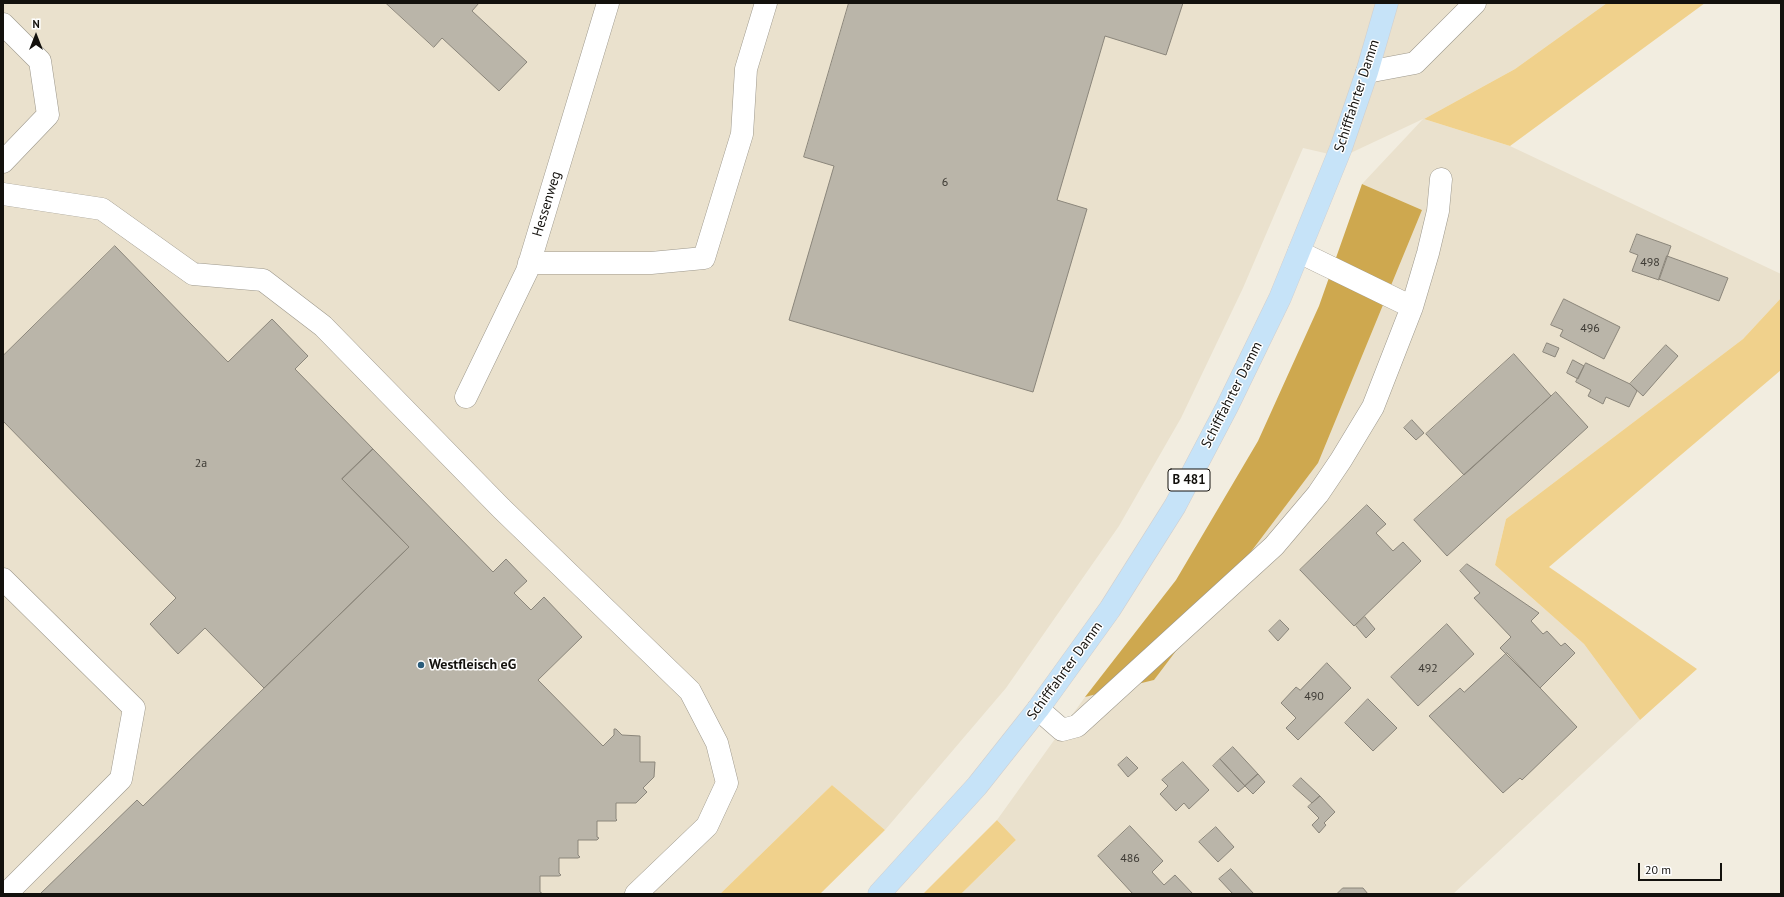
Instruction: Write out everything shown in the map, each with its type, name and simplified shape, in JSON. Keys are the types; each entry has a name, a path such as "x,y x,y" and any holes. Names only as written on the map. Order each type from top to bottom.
{"main road":[{"name":"Schifffahrter Damm","path":"879,894 977,786 1038,709 1110,610 1175,506 1227,407 1280,298 1341,148 1367,72 1387,3"}],"street":[{"name":"Hessenweg","path":"466,397 529,263 608,3"},
{"path":"529,263 651,263 704,258 742,134 746,68 766,3"},
{"path":"1367,72 1415,63 1475,3"},
{"path":"3,24 40,61 48,115 3,162"},
{"path":"1038,709 1062,730 1077,726 1274,546 1318,494 1341,460 1373,407 1412,307 1428,253 1438,211 1440,179"},
{"path":"3,194 102,209 193,274 263,280 323,326 501,508 690,691 717,743 728,783 707,826 636,894"},
{"path":"1299,252 1412,307"},
{"path":"3,579 134,708 121,779 6,894"}],"shaded area":[{"path":"3,3 1607,3 1515,69 1424,119 1510,146 1781,274 1781,298 1743,339 1506,519 1495,565 1584,644 1640,720 1453,894 961,894 1016,840 997,820 1085,697 1154,680 1422,210 1362,184 1423,119 1342,157 1303,148 1243,288 1181,418 1119,526 1006,688 885,830 832,785 720,894 3,894"},
{"path":"1607,3 1705,3 1510,146 1424,119 1515,69"},
{"path":"1362,184 1422,210 1318,463 1154,680 1085,697 1176,580 1258,441 1319,306"},
{"path":"1781,298 1781,370 1549,567 1697,669 1640,720 1584,644 1495,565 1506,519 1743,339"},
{"path":"832,785 885,830 820,894 720,894"},
{"path":"997,820 1016,840 961,894 923,894"}],"building":[{"path":"386,3 479,3 472,11 527,62 499,91 442,38 434,47"},
{"path":"849,3 1183,3 1166,55 1105,36 1057,200 1087,209 1033,392 789,320 834,166 804,157"},
{"path":"1637,234 1671,246 1659,280 1632,271 1638,255 1630,252"},
{"path":"115,246 228,362 272,319 308,356 295,369 373,449 342,479 409,547 264,688 205,628 178,654 150,624 176,598 3,421 3,356"},
{"path":"1667,256 1728,278 1719,301 1659,279"},
{"path":"1564,299 1620,327 1604,359 1560,336 1563,330 1551,325"},
{"path":"1547,343 1559,348 1555,357 1543,352"},
{"path":"1666,345 1678,356 1643,396 1630,384"},
{"path":"1514,354 1551,396 1464,475 1426,434"},
{"path":"1573,360 1584,366 1578,379 1567,373"},
{"path":"1586,363 1630,384 1637,391 1629,407 1606,397 1603,404 1588,396 1591,390 1576,382"},
{"path":"1556,392 1588,427 1447,556 1414,520"},
{"path":"1412,420 1424,433 1416,440 1404,428"},
{"name":"Westfleisch eG","path":"373,449 493,572 506,559 527,581 514,593 531,610 544,597 582,637 538,680 603,746 614,735 614,729 622,735 640,736 640,762 655,762 654,777 643,788 647,792 636,803 616,803 616,821 597,821 597,837 599,838 597,840 578,840 578,855 580,857 559,858 559,873 561,875 540,876 540,892 543,894 40,894 137,800 143,806 409,547 342,479"},
{"path":"1367,505 1386,524 1376,533 1393,551 1403,542 1421,561 1354,626 1300,570"},
{"path":"1467,564 1539,613 1531,621 1543,634 1547,631 1561,646 1565,643 1575,653 1540,688 1500,648 1511,637 1474,598 1480,593 1460,571"},
{"path":"1365,617 1375,629 1366,638 1356,626"},
{"path":"1280,620 1289,629 1278,641 1269,631"},
{"path":"1447,624 1474,654 1418,706 1391,677"},
{"path":"1507,653 1577,727 1522,780 1520,778 1503,793 1429,716 1460,688 1464,692"},
{"path":"1327,663 1351,688 1298,740 1286,728 1296,718 1281,703 1296,687 1300,690"},
{"path":"1368,699 1397,728 1373,751 1345,723"},
{"path":"1233,747 1258,774 1245,786 1220,759"},
{"path":"1127,757 1138,768 1128,777 1118,765"},
{"path":"1220,759 1245,786 1238,792 1213,766"},
{"path":"1183,762 1209,790 1189,809 1184,803 1176,811 1160,794 1168,786 1162,780"},
{"path":"1258,774 1265,782 1253,794 1245,786"},
{"path":"1301,778 1320,796 1312,803 1293,786"},
{"path":"1320,796 1335,812 1324,823 1326,825 1319,833 1312,825 1319,818 1308,807"},
{"path":"1130,826 1163,861 1152,872 1164,885 1175,875 1193,894 1133,894 1098,856"},
{"path":"1216,827 1234,847 1218,862 1199,842"},
{"path":"1231,869 1254,894 1233,894 1219,879"},
{"path":"1343,888 1363,888 1368,894 1337,894"}],"place":[{"name":"Westfleisch eG","path":"421,665"}]}
